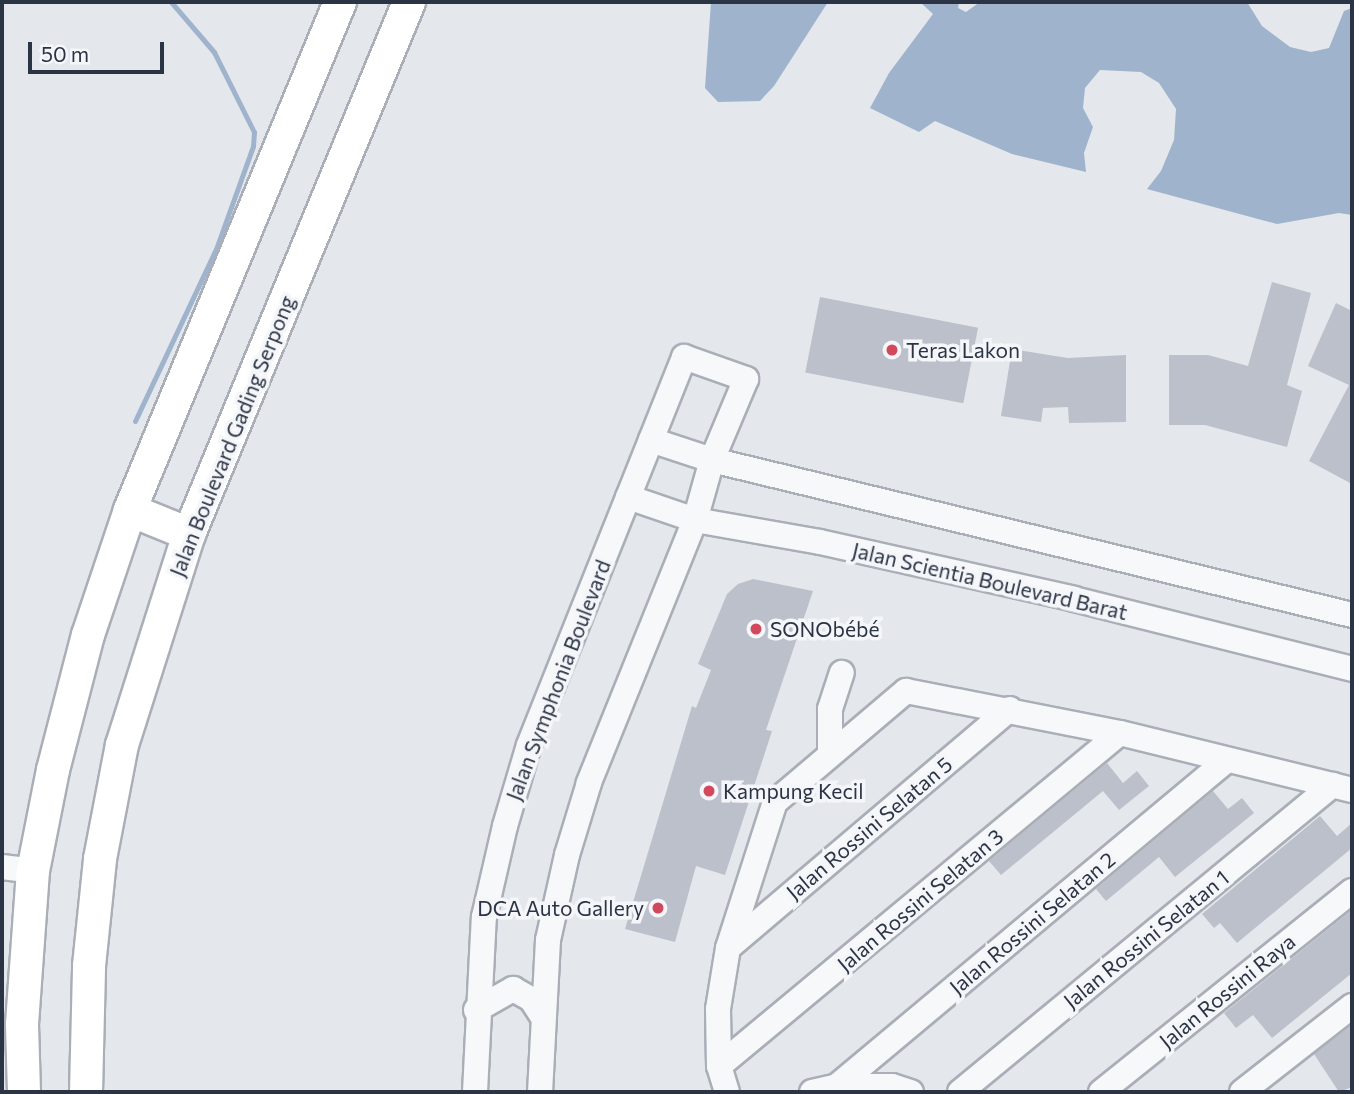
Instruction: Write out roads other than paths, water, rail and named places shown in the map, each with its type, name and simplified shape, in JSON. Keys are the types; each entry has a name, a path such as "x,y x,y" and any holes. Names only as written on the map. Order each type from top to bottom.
{"main road":[{"path":"24,1092 22,1024 33,871 53,770 88,635 130,510 340,2"},
{"name":"Jalan Boulevard Gading Serpong","path":"86,1092 89,966 100,859 122,745 189,534 409,2"},
{"path":"130,510 189,534"}],"street":[{"name":"Jalan Symphonia Boulevard","path":"475,1092 476,1010 484,918 505,826 529,745 684,357 746,379 712,460"},
{"path":"651,440 712,460 1352,615"},
{"path":"540,1092 548,940 566,855 589,783 695,520 712,460"},
{"name":"Jalan Scientia Boulevard Barat","path":"628,497 695,520 820,542 1061,596 1352,669"},
{"path":"831,753 830,709 842,673"},
{"path":"727,1092 719,1066 718,1009 728,948 775,802 906,691 1010,709 1120,733 1343,788"},
{"name":"Jalan Rossini Selatan 5","path":"728,948 1010,709"},
{"name":"Jalan Rossini Selatan 3","path":"719,1066 1120,733"},
{"name":"Jalan Rossini Selatan 2","path":"837,1086 1227,760"},
{"name":"Jalan Rossini Selatan 1","path":"960,1092 1343,788"},
{"path":"2,867 33,871"},
{"name":"Jalan Rossini Raya","path":"1101,1092 1352,891"},
{"path":"476,1010 513,989 531,999 542,1016"},
{"path":"1242,1092 1352,1006"},
{"path":"813,1092 837,1086 892,1086 911,1092"}],"water":[{"path":"711,2 828,2 774,86 760,101 718,102 705,88"},
{"path":"920,2 959,2 958,8 966,12 980,2 1247,2 1262,26 1290,47 1311,52 1329,48 1344,11 1352,8 1352,215 1339,213 1277,224 1147,189 1161,171 1174,140 1176,109 1159,83 1141,72 1100,70 1085,88 1083,108 1093,127 1084,153 1086,172 1012,154 935,121 919,132 870,108 889,73 933,14"}],"waterway":[{"path":"135,421 216,249 253,146 254,132 214,52 171,2"}],"place":[{"name":"Teras Lakon","path":"892,350"},
{"name":"SONObébé","path":"756,629"},
{"name":"Kampung Kecil","path":"709,791"},
{"name":"DCA Auto Gallery","path":"658,908"}]}
